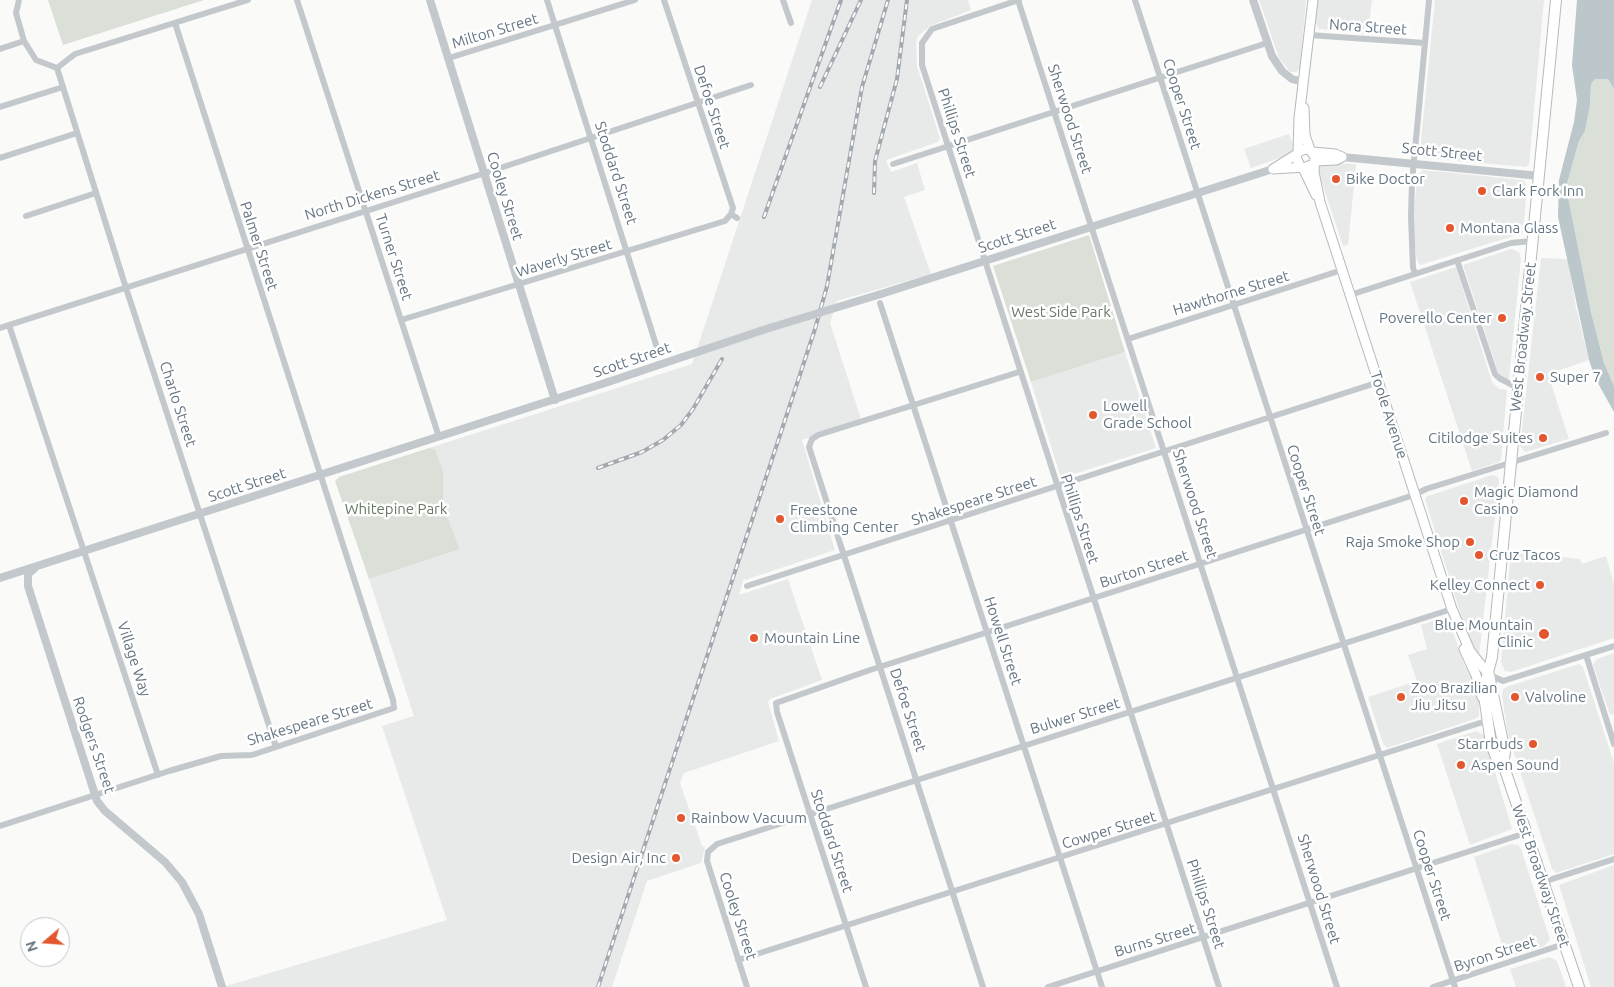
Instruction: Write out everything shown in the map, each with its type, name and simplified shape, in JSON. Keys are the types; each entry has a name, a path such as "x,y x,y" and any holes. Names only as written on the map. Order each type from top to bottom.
{"main road":[{"name":"Toole Avenue","path":"1313,0 1299,118 1298,153 1302,167 1320,202"},
{"name":"West Broadway Street","path":"1556,0 1495,633 1489,675 1484,688 1486,716 1496,757 1503,764 1579,987"},
{"name":"Toole Avenue","path":"1302,98 1305,135 1313,157 1320,202 1458,627 1464,651 1479,684 1486,716"},
{"path":"1273,169 1305,149 1313,157"},
{"path":"1273,169 1302,167 1313,157 1335,154 1342,157"},
{"name":"Toole Avenue","path":"1458,627 1470,651 1489,675"},
{"name":"West Broadway Street","path":"1489,675 1505,752 1503,764"}],"street":[{"path":"19,0 16,13 24,40 36,60 57,68 75,54 248,0"},
{"name":"Turner Street","path":"297,0 438,437"},
{"name":"Cooley Street","path":"430,0 555,400"},
{"name":"Stoddard Street","path":"547,0 592,136 659,354"},
{"name":"Milton Street","path":"449,58 635,0"},
{"name":"Defoe Street","path":"664,0 733,208 734,216"},
{"path":"783,0 791,23"},
{"name":"Phillips Street","path":"1018,0 932,29 922,43 920,58 1019,372 1132,712 1219,987"},
{"name":"Sherwood Street","path":"1018,0 1202,564 1337,987"},
{"name":"Cooper Street","path":"1135,0 1454,984"},
{"path":"1253,0 1267,43 1282,71 1292,79 1303,82"},
{"path":"1415,274 1413,268 1411,217 1413,163 1429,0"},
{"name":"Palmer Street","path":"175,24 320,476"},
{"name":"Nora Street","path":"1309,35 1425,43"},
{"path":"0,48 24,40"},
{"path":"893,164 1267,43"},
{"name":"Charlo Street","path":"57,68 126,288 276,747"},
{"name":"North Dickens Street","path":"0,328 751,86"},
{"path":"0,107 63,87"},
{"path":"0,158 77,132"},
{"name":"Scott Street","path":"1342,157 1540,176"},
{"name":"Scott Street","path":"0,578 555,400 766,329 1273,169"},
{"path":"26,216 96,193"},
{"name":"Waverly Street","path":"401,320 725,221 734,216"},
{"path":"1350,294 1511,243 1532,241"},
{"path":"1457,260 1495,374 1518,388"},
{"name":"Hawthorne Street","path":"1128,339 1342,270"},
{"name":"Howell Street","path":"880,303 1102,987"},
{"path":"9,326 84,551"},
{"path":"914,406 1019,372"},
{"name":"Shakespeare Street","path":"747,586 1057,488 1269,416 1378,382"},
{"name":"Defoe Street","path":"914,406 818,435 811,442 810,453 983,987"},
{"name":"Burton Street","path":"776,703 987,632 1306,531 1414,495 1426,489 1606,433"},
{"name":"Shakespeare Street","path":"0,826 221,756 252,755 390,711 394,705 320,476"},
{"name":"Village Way","path":"84,551 158,775"},
{"name":"Rodgers Street","path":"37,566 28,574 28,586 95,796 104,811 155,853 182,882 199,914 222,987"},
{"name":"Bulwer Street","path":"708,852 717,844 1452,609"},
{"path":"1489,675 1503,681 1614,646"},
{"path":"1586,655 1614,744"},
{"name":"Stoddard Street","path":"776,703 866,987"},
{"name":"Cowper Street","path":"738,960 953,894 1380,756 1486,716"},
{"name":"Burns Street","path":"1048,987 1526,833"},
{"name":"Cooley Street","path":"708,852 707,861 747,987"},
{"path":"1543,882 1614,859"},
{"name":"Byron Street","path":"1433,987 1454,984 1564,944"}],"shaded area":[{"path":"812,0 968,0 971,10 930,26 918,36 916,43 917,66 940,138 938,142 886,160 891,172 917,163 925,190 904,197 931,274 837,301 830,323 861,419 802,440 835,550 745,580 744,578 739,595 788,579 822,680 770,699 768,702 779,741 684,773 680,783 702,846 705,848 701,863 647,881 612,987 223,987 447,920 382,726 414,716 369,579 460,549 444,509 443,471 435,449 429,448 692,364"},
{"path":"1259,0 1306,0 1300,68 1297,72 1290,72 1279,58"},
{"path":"1318,0 1372,0 1368,34 1319,29 1316,23"},
{"path":"1435,0 1544,0 1529,165 1525,167 1424,158 1422,155 1420,151"},
{"path":"1577,0 1614,0 1614,89 1608,79 1595,79 1591,84 1590,105 1585,131 1579,141 1566,187 1591,312 1604,363 1614,386 1614,412 1595,378 1589,360 1558,217 1559,180 1574,122 1577,100 1572,65"},
{"path":"1289,134 1294,147 1291,154 1251,168 1244,149"},
{"path":"1326,163 1356,164 1348,245 1343,246 1318,171 1318,167"},
{"path":"1423,170 1523,180 1527,186 1523,233 1420,265 1417,260 1414,239 1414,216 1417,176"},
{"path":"1511,249 1519,252 1521,258 1509,379 1506,379 1499,375 1463,265"},
{"path":"1541,258 1568,259 1576,308 1589,360 1548,374 1569,439 1525,452 1520,446"},
{"path":"1456,267 1492,382 1499,389 1507,390 1501,460 1472,471 1410,282"},
{"name":"Lowell Grade School","path":"1125,352 1156,448 1061,478 1031,382"},
{"path":"1492,475 1498,477 1499,481 1479,655 1472,651 1425,499 1428,496"},
{"path":"1511,551 1580,559 1582,564 1606,556 1614,584 1614,638 1511,672 1505,671 1501,662"},
{"path":"1444,617 1449,620 1464,664 1475,679 1479,692 1479,716 1475,719 1387,748 1383,744 1368,697 1417,681 1408,655 1427,649 1421,625"},
{"path":"1614,653 1614,714 1610,715 1593,665 1597,659"},
{"path":"1579,664 1583,667 1614,763 1614,854 1556,873 1552,869 1508,735 1502,695 1503,689 1506,687"},
{"path":"1476,731 1484,735 1512,829 1470,845 1437,744"},
{"path":"1511,844 1518,845 1521,849 1550,940 1544,946 1506,957 1474,857"},
{"path":"1614,865 1614,987 1591,987 1559,885"},
{"path":"1549,957 1557,961 1566,987 1516,987 1510,969"}],"green space":[{"path":"48,0 204,0 63,45"},
{"path":"1595,79 1608,79 1614,89 1614,386 1604,363 1591,312 1566,187 1579,141 1585,131 1590,105 1591,84"},
{"name":"West Side Park","path":"1089,235 1125,352 1031,382 993,266"},
{"name":"Whitepine Park","path":"429,448 435,449 443,471 444,509 460,549 369,579 335,481 339,477"}],"railway":[{"path":"764,217 841,0"},
{"path":"820,87 861,0"},
{"path":"598,987 815,329 827,286 862,87 888,0"},
{"path":"874,193 875,161 897,79 907,0"},
{"path":"598,468 642,452 663,440 681,425 693,409 722,359"}],"place":[{"name":"Bike Doctor","path":"1336,179"},
{"name":"Clark Fork Inn","path":"1482,191"},
{"name":"Montana Glass","path":"1450,228"},
{"name":"Poverello Center","path":"1502,318"},
{"name":"Super 7","path":"1540,377"},
{"name":"Lowell Grade School","path":"1093,415"},
{"name":"Citilodge Suites","path":"1543,438"},
{"name":"Magic Diamond Casino","path":"1464,501"},
{"name":"Freestone Climbing Center","path":"780,519"},
{"name":"Raja Smoke Shop","path":"1470,542"},
{"name":"Cruz Tacos","path":"1479,555"},
{"name":"Kelley Connect","path":"1540,585"},
{"name":"Blue Mountain Clinic","path":"1544,634"},
{"name":"Mountain Line","path":"754,638"},
{"name":"Zoo Brazilian Jiu Jitsu","path":"1401,697"},
{"name":"Valvoline","path":"1515,697"},
{"name":"Starrbuds","path":"1533,744"},
{"name":"Aspen Sound","path":"1461,765"},
{"name":"Rainbow Vacuum","path":"681,818"},
{"name":"Design Air, Inc","path":"676,858"}]}
